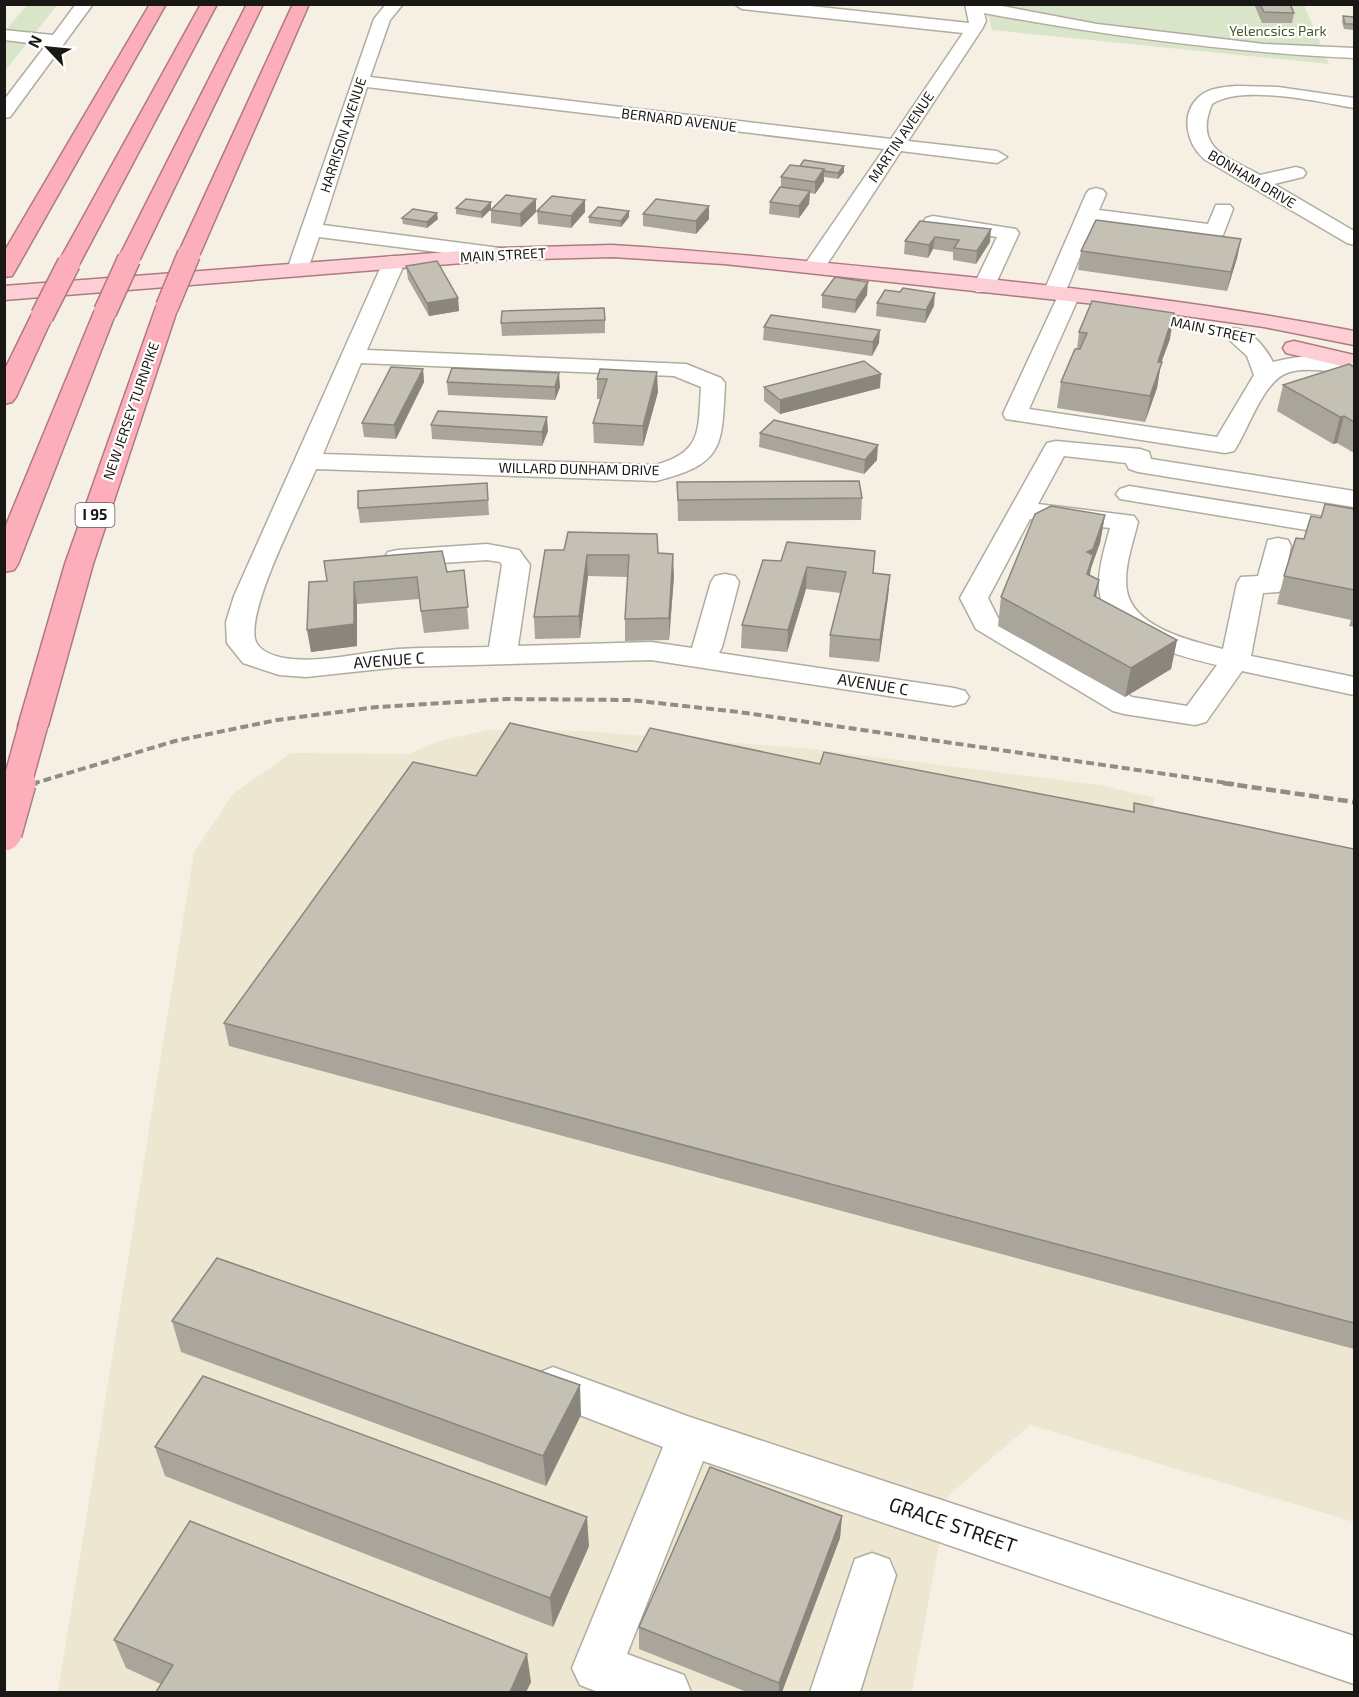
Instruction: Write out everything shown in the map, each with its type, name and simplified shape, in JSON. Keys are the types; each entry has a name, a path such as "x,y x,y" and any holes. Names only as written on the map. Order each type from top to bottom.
{"highway":[{"path":"5,270 158,4"},
{"path":"4,397 69,263 209,4"},
{"path":"4,564 105,312 255,4"},
{"name":"NEW JERSEY TURNPIKE","path":"4,833 79,564 167,307 301,4"}],"main road":[{"name":"MAIN STREET","path":"4,293 500,254 623,251 814,267 992,287 1059,297 1264,320 1354,338"},
{"name":"MAIN STREET","path":"1059,297 1287,346 1349,365"},
{"path":"1264,320 1354,328"}],"street":[{"path":"4,113 85,4"},
{"name":"HARRISON AVENUE","path":"298,270 382,19 395,4"},
{"path":"742,4 974,29 978,21 973,5 1097,29 1264,49 1305,48 1354,53"},
{"name":"MARTIN AVENUE","path":"814,267 974,29"},
{"path":"4,34 58,41"},
{"name":"BERNARD AVENUE","path":"360,81 998,158"},
{"name":"BONHAM DRIVE","path":"1354,103 1272,91 1245,90 1208,98 1202,105 1195,135 1200,147 1354,239"},
{"path":"1257,182 1296,173"},
{"path":"1096,194 1058,286 1059,297 1015,414 1225,446 1266,376 1279,368 1297,364 1349,365"},
{"path":"1087,215 1216,231 1222,209"},
{"path":"933,222 1009,233 992,287"},
{"path":"313,230 500,254"},
{"name":"AVENUE C","path":"394,262 248,596 240,622 241,642 253,657 279,666 306,668 399,658 651,651 954,697"},
{"path":"1234,334 1256,351 1266,376"},
{"name":"WILLARD DUNHAM DRIVE","path":"305,462 656,473 679,468 698,459 709,444 713,382 684,371 664,367 354,356"},
{"path":"1278,546 1269,586 1251,583 1235,662 1195,716 1124,705 986,623 974,598 1056,448 1139,460 1354,499"},
{"path":"1130,494 1354,530"},
{"path":"1022,510 1125,522 1116,562 1113,593 1120,607 1143,629 1194,652 1354,686"},
{"path":"372,560 487,552 509,556 516,565 502,655"},
{"path":"699,658 708,647 725,582"},
{"name":"GRACE STREET","path":"554,1386 690,1437 1354,1660"},
{"path":"666,1692 597,1668 690,1437"},
{"path":"835,1692 872,1575"}],"shaded area":[{"path":"488,730 584,731 811,749 1101,785 1154,798 1150,826 1354,868 1354,1522 1030,1425 948,1496 912,1692 58,1692 194,852 233,794 291,753 408,754 439,741"}],"green space":[{"path":"27,5 57,5 5,71 5,31"},
{"name":"Yelencsics Park","path":"985,5 1304,5 1329,64 992,30"}],"building":[{"path":"1260,4 1290,4 1294,13 1264,12"},
{"path":"1343,16 1354,17 1354,24 1345,24"},
{"path":"804,160 844,166 838,173 824,171 824,169 800,166"},
{"path":"790,165 824,169 815,182 781,177"},
{"path":"780,187 810,191 799,206 770,202"},
{"path":"506,195 536,199 520,214 491,210"},
{"path":"552,196 585,200 571,216 537,211"},
{"path":"466,199 491,202 481,212 456,208"},
{"path":"656,199 709,206 696,221 643,214"},
{"path":"598,207 629,211 621,221 589,217"},
{"path":"413,209 437,213 427,222 402,218"},
{"path":"1096,220 1241,239 1231,272 1081,251"},
{"path":"920,221 991,229 977,251 954,248 959,240 935,237 929,245 905,241"},
{"path":"437,261 458,298 427,303 406,266"},
{"path":"835,277 868,282 856,300 822,295"},
{"path":"903,288 935,293 926,310 877,303 885,290 900,292"},
{"path":"1092,301 1174,313 1158,362 1162,362 1150,396 1061,382 1075,349 1080,349 1087,333 1079,332"},
{"path":"604,308 605,320 501,323 502,311"},
{"path":"771,315 880,330 873,342 764,327"},
{"path":"864,361 881,374 780,400 764,387"},
{"path":"1349,364 1354,367 1354,422 1344,416 1340,417 1283,385"},
{"path":"391,367 423,369 394,425 362,423"},
{"path":"452,368 559,373 555,387 447,382"},
{"path":"600,369 657,372 643,426 593,423 607,379 597,379"},
{"path":"438,411 547,417 542,432 431,425"},
{"path":"774,420 878,445 865,460 760,433"},
{"path":"859,481 862,498 678,500 677,482"},
{"path":"487,483 488,500 358,508 358,491"},
{"path":"1325,504 1354,509 1354,590 1284,576 1296,538 1304,539 1311,516 1321,518"},
{"path":"1051,506 1105,515 1093,549 1087,552 1093,555 1087,574 1099,580 1094,596 1177,640 1131,668 1001,597 1035,514"},
{"path":"568,532 657,534 658,553 673,554 669,618 625,619 629,555 587,555 579,616 534,617 545,550 564,550"},
{"path":"787,542 875,551 873,573 890,575 880,640 830,635 846,572 807,567 788,630 742,625 763,560 781,561"},
{"path":"442,551 447,572 464,570 468,607 421,611 417,577 354,582 354,624 307,630 309,582 327,581 324,561"},
{"path":"510,723 637,752 650,728 820,764 824,752 1134,812 1134,803 1354,849 1354,1323 224,1023 413,762 476,776"},
{"path":"217,1258 580,1385 543,1456 172,1321"},
{"path":"203,1376 587,1517 550,1598 155,1447"},
{"path":"710,1467 842,1516 779,1683 639,1627"},
{"path":"190,1521 527,1654 510,1692 156,1692 173,1665 114,1640"}],"railway":[{"path":"32,784 175,741 277,720 377,707 506,699 630,700 739,712 1234,784"},
{"path":"4,793 37,783"},
{"path":"1223,783 1354,802"}]}
